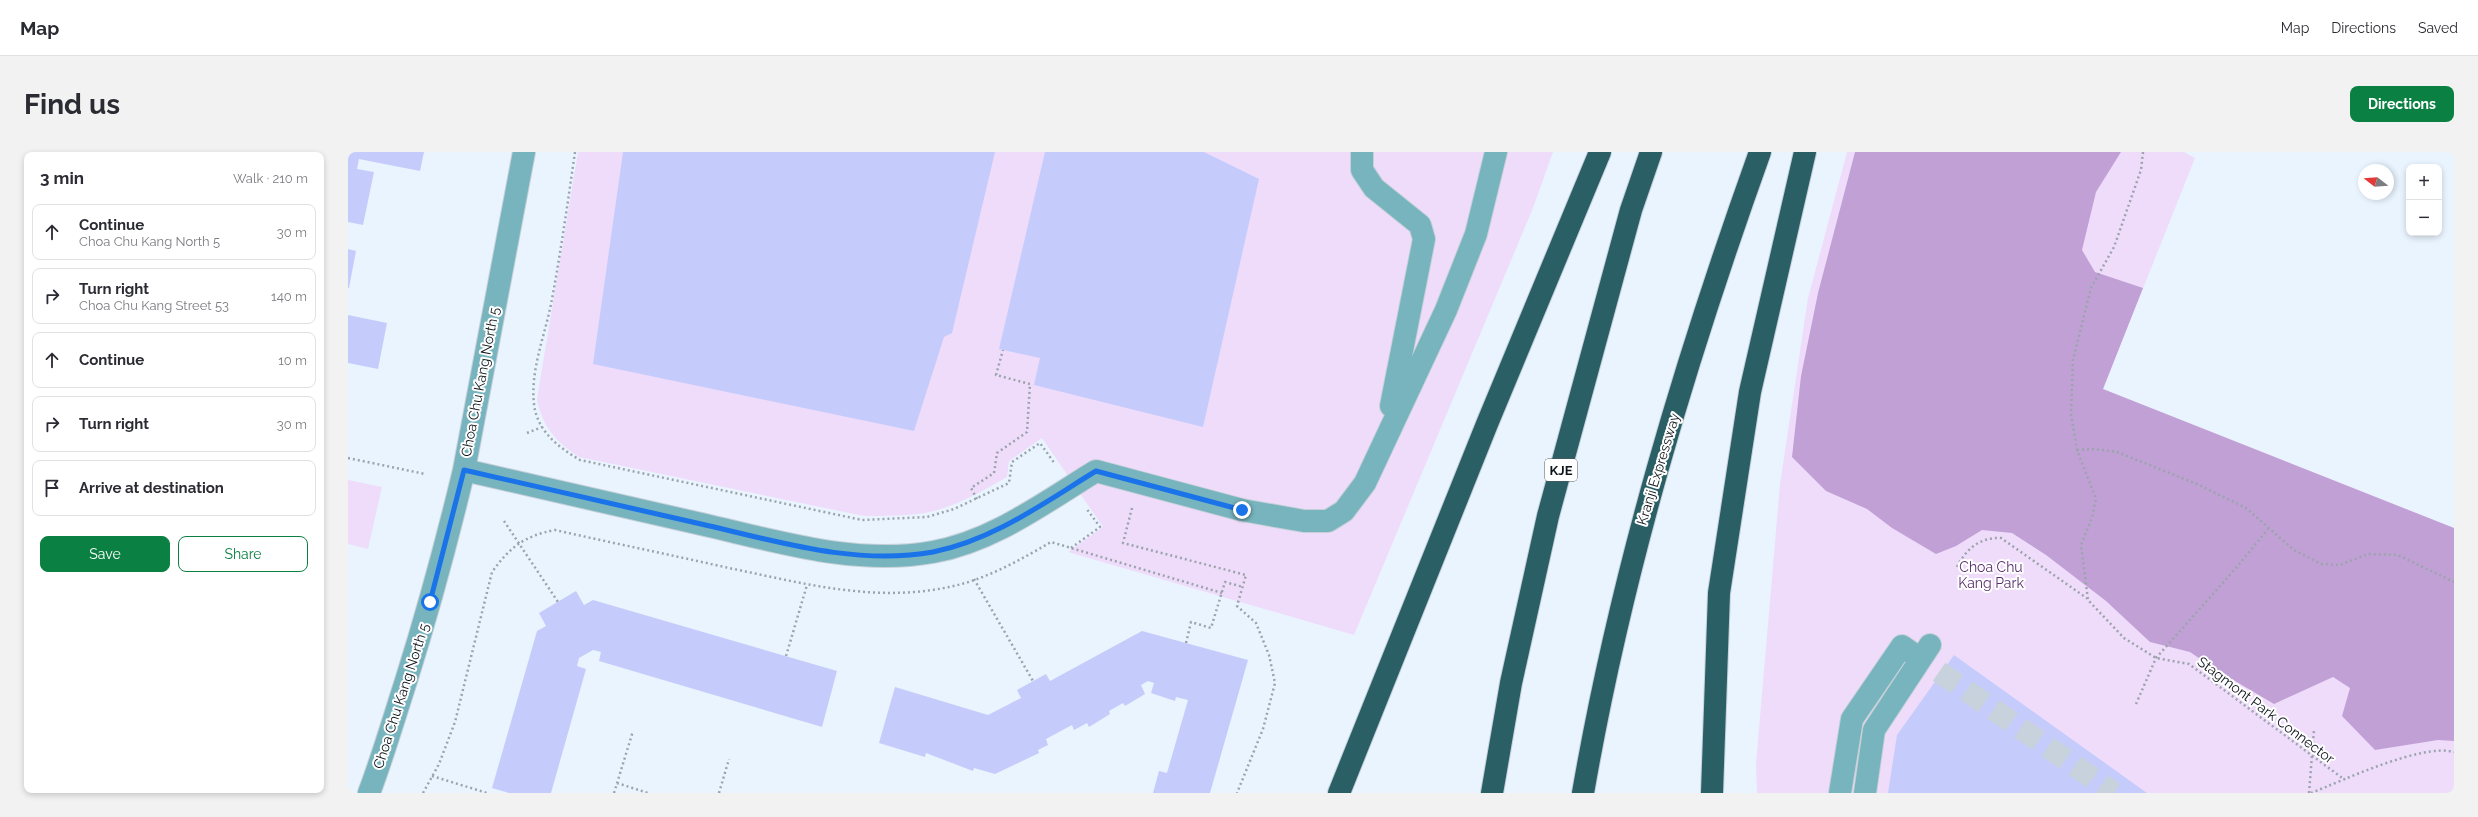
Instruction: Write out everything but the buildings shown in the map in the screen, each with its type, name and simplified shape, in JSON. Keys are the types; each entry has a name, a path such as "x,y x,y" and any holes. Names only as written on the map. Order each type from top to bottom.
{"highway":[{"path":"1339,793 1484,431 1600,152"},
{"name":"KJE","path":"1492,793 1511,683 1548,516 1631,210 1651,152"},
{"name":"Kranji Expressway","path":"1583,793 1599,701 1636,543 1704,316 1760,152"},
{"path":"1712,793 1719,593 1750,392 1806,152"}],"street":[{"name":"Choa Chu Kang North 5","path":"369,793 380,764 430,602 464,470 524,152"},
{"path":"1362,152 1362,170 1374,188 1420,225 1424,240 1385,439"},
{"path":"464,470 798,547 891,556 934,552 969,541 1008,525 1096,471 1139,481 1242,510 1304,521 1328,521 1344,511 1365,483 1446,310 1476,234 1496,152"},
{"path":"1840,793 1852,718 1902,646 1921,649 1874,730 1865,793"}],"path":[{"path":"576,152 552,300 534,379 534,404 542,427 561,449 580,460 862,520 927,517 977,499 971,488 994,473 997,453 1027,432 1030,384 996,375 1003,350"},
{"path":"2088,600 2081,545 2092,518 2096,499 2077,450 2071,414 2073,360 2091,288 2114,247 2141,170 2143,152"},
{"path":"527,433 542,427"},
{"path":"2077,450 2093,449 2117,452 2197,484 2246,508 2268,529 2294,550 2321,564 2340,564 2368,554 2398,555 2454,582"},
{"path":"348,458 425,474"},
{"path":"1139,481 1123,543 1246,575 1237,606 1256,623 1269,655 1275,683 1263,729 1237,793"},
{"path":"504,521 558,602"},
{"path":"2136,704 2156,658 2236,568 2268,529"},
{"path":"423,793 456,722 492,572 504,555 519,543 535,534 554,530 807,585 858,593 912,593 951,587 974,579 1026,556 1051,542 1222,593"},
{"name":"Stagmont Park Connector","path":"1957,567 1964,554 1975,544 1988,538 2001,538 2010,542 2088,600 2124,638 2156,658 2189,664 2345,780"},
{"path":"974,579 1033,681"},
{"path":"1186,643 1191,622 1211,628 1225,582 1243,587"},
{"path":"786,656 807,585"},
{"path":"2314,730 2310,793 2400,759 2437,749 2454,752"},
{"path":"614,793 633,731"},
{"path":"719,793 729,759"},
{"path":"432,776 487,793"},
{"path":"617,783 648,793"}],"green space":[{"path":"578,152 1553,152 1533,208 1354,635 1068,552 1103,527 1042,438 1009,461 1007,477 978,493 947,507 925,513 894,516 864,516 579,457 556,439 542,417 537,399"},
{"name":"Choa Chu Kang Park","path":"1847,152 2184,152 2195,158 2103,389 2454,528 2454,793 1757,793 1756,764 1780,484 1808,298"},
{"path":"348,480 382,487 368,549 348,544"}],"shaded area":[{"path":"1855,152 2121,152 2096,192 2082,250 2095,272 2143,288 2103,389 2454,528 2454,741 2438,740 2375,750 2342,716 2350,688 2333,677 2274,704 2218,671 2190,652 2150,642 2106,601 2046,555 2012,533 1982,530 1956,546 1936,554 1892,528 1867,509 1826,491 1792,457 1801,376 1818,293"}],"tunnel":[{"path":"1912,653 2114,793"}],"route":[{"path":"430,602 464,470 798,547 857,554 891,556 934,552 969,541 1008,525 1096,471 1139,481 1242,510"}]}
